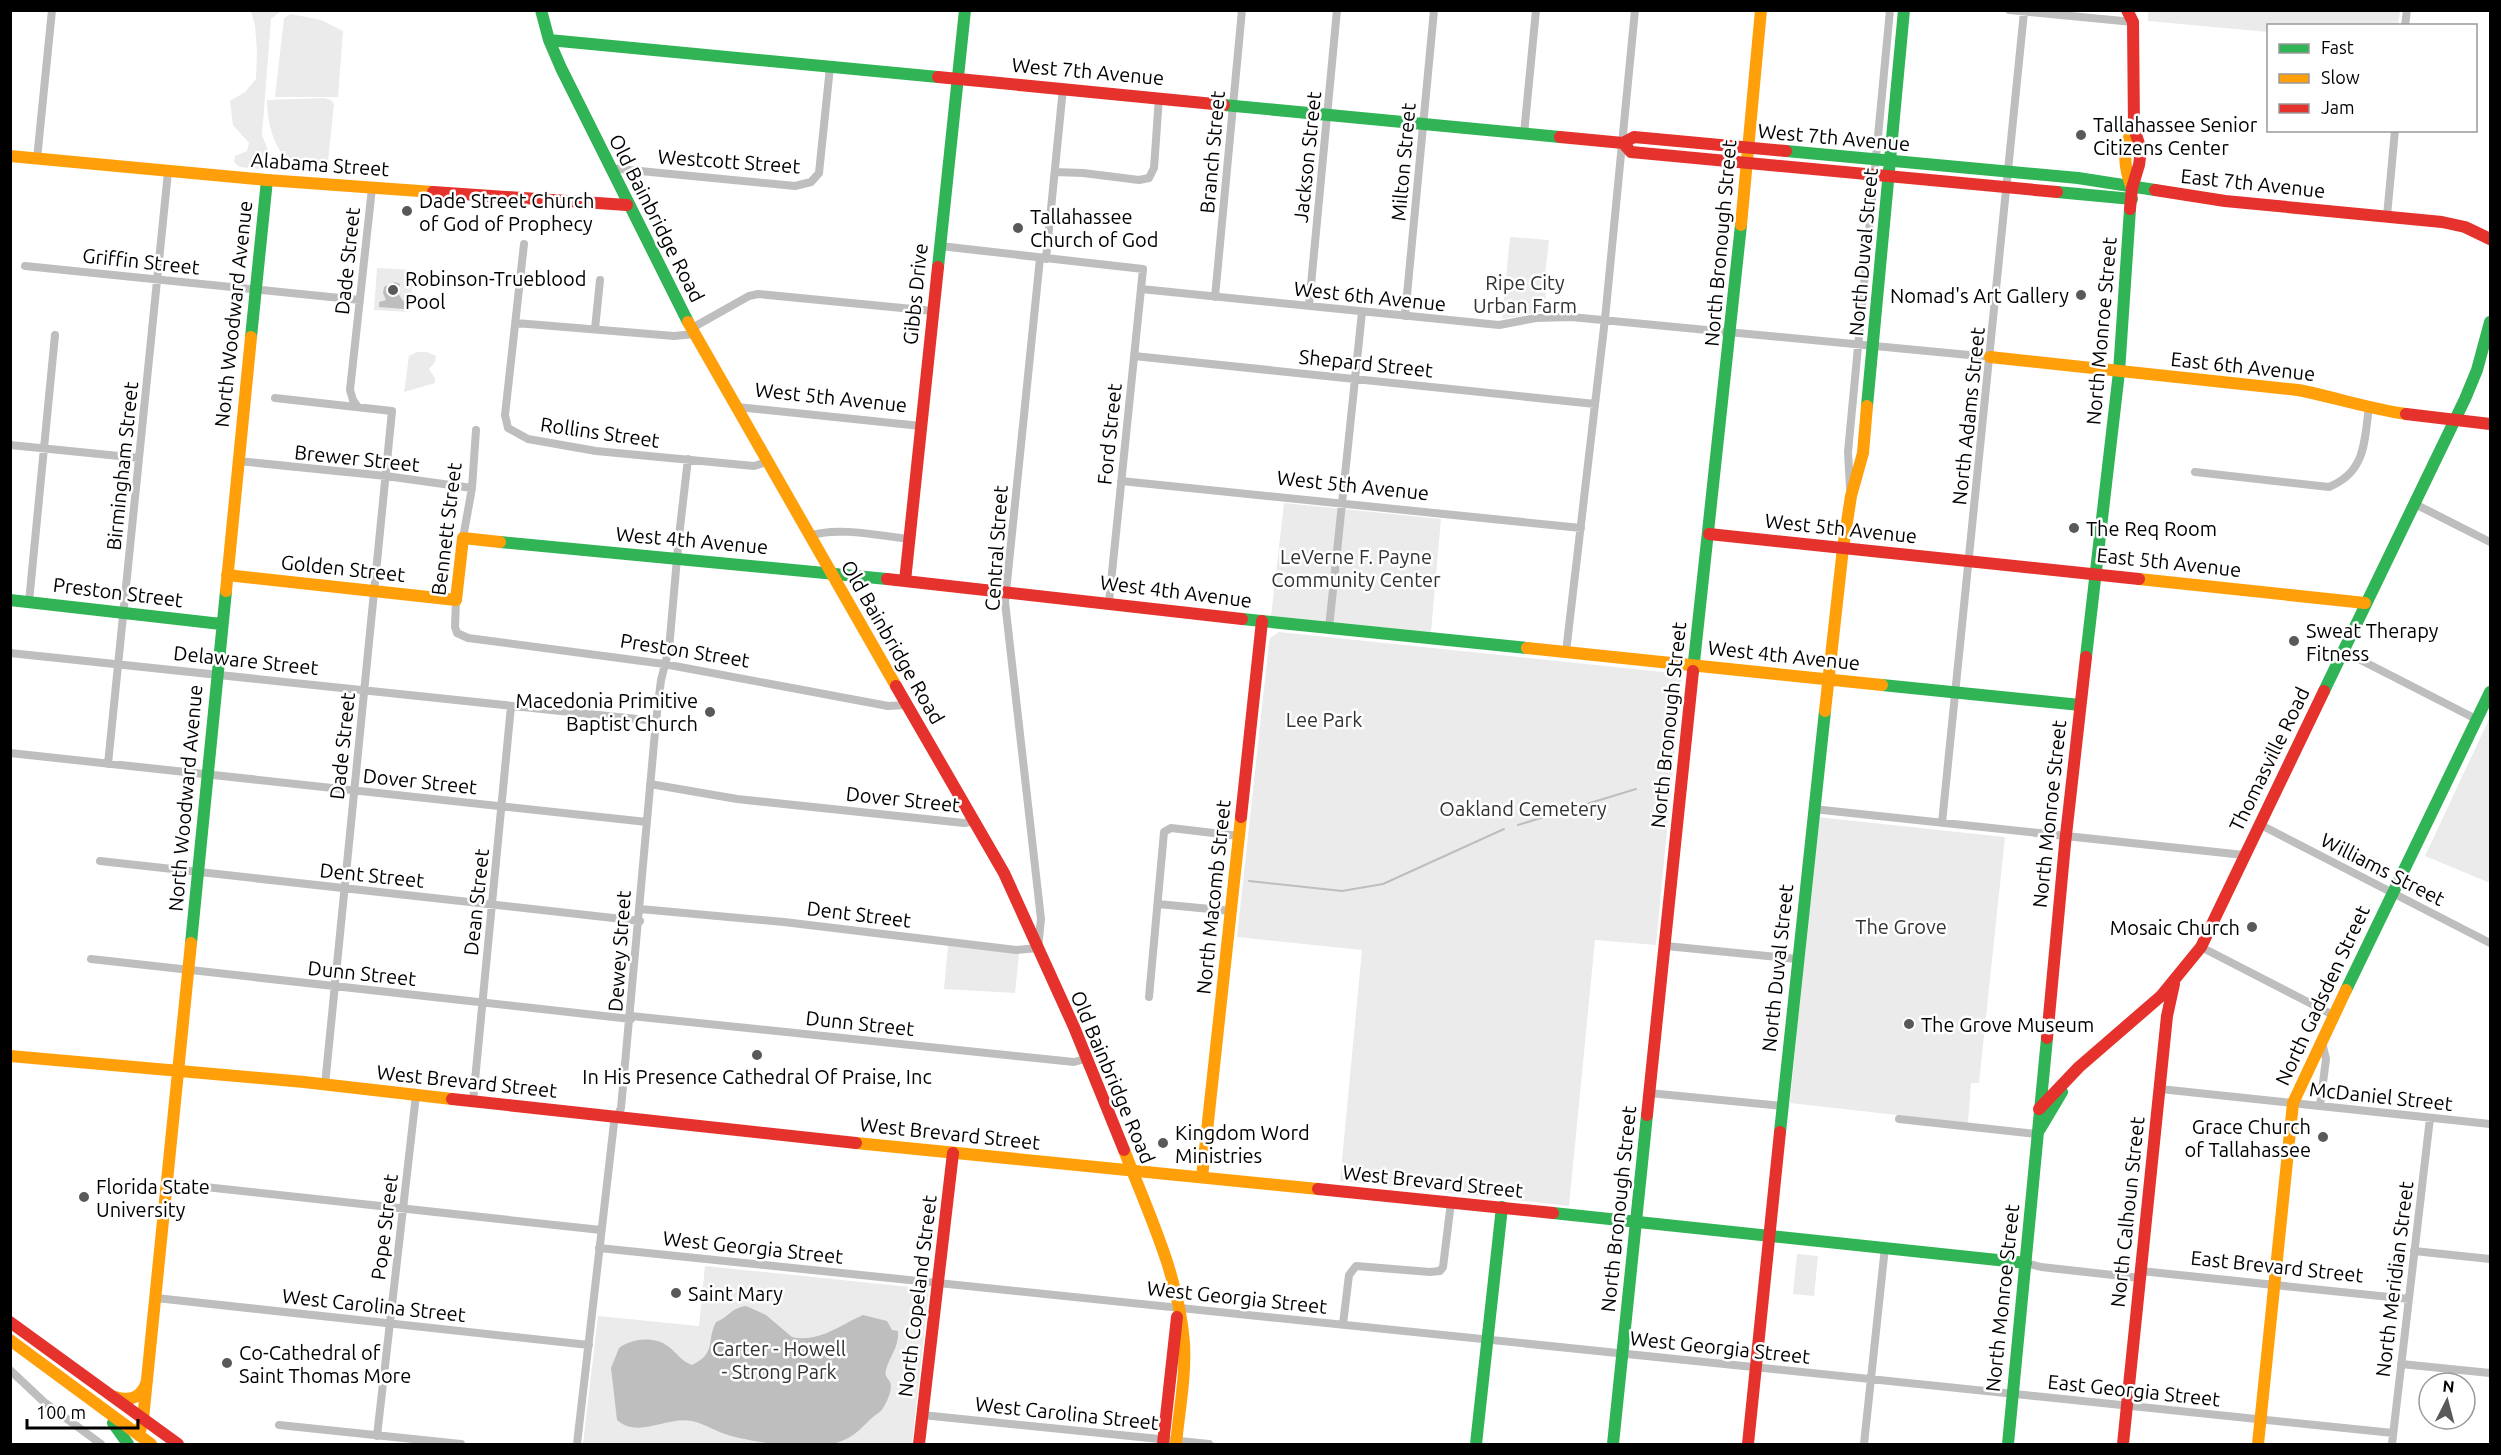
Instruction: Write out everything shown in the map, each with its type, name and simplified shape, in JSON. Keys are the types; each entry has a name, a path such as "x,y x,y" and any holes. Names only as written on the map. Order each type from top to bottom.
{"street":[{"path":"37,159 52,10"},
{"name":"Old Bainbridge Road","path":"541,10 549,40 627,205 693,331 1004,873 1131,1170 1172,1277 1178,1307"},
{"name":"Gibbs Drive","path":"905,581 964,10"},
{"name":"Branch Street","path":"1215,297 1242,10"},
{"name":"Jackson Street","path":"1309,306 1337,10"},
{"name":"Milton Street","path":"1405,316 1434,10"},
{"path":"1524,134 1536,10"},
{"path":"1566,652 1605,319 1635,10"},
{"name":"North Bronough Street","path":"1613,1444 1731,332 1761,10"},
{"name":"North Duval Street","path":"1851,496 1848,452 1890,10"},
{"name":"North Duval Street","path":"1748,1444 1797,959 1820,773 1843,548 1851,496 1863,453 1904,10"},
{"path":"2009,10 2133,14"},
{"name":"North Adams Street","path":"1942,823 2024,12"},
{"name":"North Monroe Street","path":"2008,1444 2066,836 2119,372 2132,194 2139,172 2141,138 2134,128 2133,14"},
{"name":"West 7th Avenue","path":"549,40 1623,143 1634,137 1875,161 2008,171"},
{"name":"Westcott Street","path":"612,173 795,186 811,182 819,173 830,68"},
{"name":"Central Street","path":"1038,948 1041,919 1005,591 1063,88"},
{"path":"1055,172 1145,180 1151,175 1159,98"},
{"path":"2387,216 2395,132"},
{"name":"West 7th Avenue","path":"1623,143 1631,152 2007,188"},
{"path":"1797,168 1799,153"},
{"name":"Alabama Street","path":"10,156 267,180 627,205"},
{"name":"East 7th Avenue","path":"2008,171 2078,178 2132,194"},
{"name":"Birmingham Street","path":"108,764 168,172"},
{"path":"598,202 611,189 612,173"},
{"path":"2077,193 2078,178"},
{"name":"North Woodward Avenue","path":"143,1442 143,1419 180,1070 221,624 267,180"},
{"name":"Dade Street","path":"325,1084 392,411 358,407 350,390 372,188"},
{"name":"East 7th Avenue","path":"2007,188 2132,194 2387,216 2465,227 2490,239"},
{"path":"2465,227 2490,228"},
{"name":"Rollins Street","path":"524,244 506,415 508,428 528,439 565,446 754,466 767,462"},
{"path":"940,246 1043,258"},
{"name":"Ford Street","path":"1043,258 1143,269 1109,602"},
{"name":"Griffin Street","path":"26,266 360,300"},
{"path":"596,329 600,280"},
{"name":"West 6th Avenue","path":"1141,289 1499,325 1548,317 1605,319 1990,357"},
{"path":"516,323 684,336 749,297 758,294 933,311"},
{"path":"1329,628 1362,312"},
{"name":"Thomasville Road","path":"2039,1109 2068,1077 2152,1006 2174,984 2200,947 2455,420 2477,370 2490,322"},
{"path":"29,602 55,335"},
{"name":"Shepard Street","path":"1134,356 1595,404"},
{"name":"East 6th Avenue","path":"1990,357 2298,390 2341,398 2369,407 2490,424"},
{"path":"275,398 358,407"},
{"name":"West 5th Avenue","path":"736,407 921,426"},
{"path":"2195,472 2329,487 2344,480 2357,467 2362,454 2369,407"},
{"name":"Bennett Street","path":"457,633 455,627 456,600 463,538 472,488 476,430"},
{"path":"10,445 139,458"},
{"name":"Dewey Street","path":"577,1444 614,1123 621,1108 640,921 656,721 664,664 669,649 676,558 688,459"},
{"name":"Brewer Street","path":"238,461 386,476 472,488"},
{"name":"West 5th Avenue","path":"1121,481 1581,528"},
{"path":"2415,504 2490,542"},
{"path":"810,536 817,533 836,532 909,539"},
{"name":"West 5th Avenue","path":"1709,534 1969,561"},
{"name":"West 4th Avenue","path":"463,538 1005,591 1262,621 2080,705"},
{"name":"East 5th Avenue","path":"1969,561 2365,603"},
{"name":"Golden Street","path":"227,575 456,600"},
{"name":"Preston Street","path":"10,600 221,624"},
{"name":"North Macomb Street","path":"1202,1177 1262,621"},
{"name":"Preston Street","path":"457,633 468,638 664,664 888,706 907,705"},
{"path":"2343,651 2476,719"},
{"name":"Delaware Street","path":"10,653 656,721"},
{"name":"North Gadsden Street","path":"2258,1444 2293,1103 2392,891 2490,692"},
{"name":"Dean Street","path":"473,1101 511,706"},
{"name":"Dover Street","path":"10,753 647,822"},
{"name":"Dover Street","path":"650,784 788,805 840,808 964,823 975,821"},
{"path":"1814,809 2244,855"},
{"name":"Williams Street","path":"2259,824 2490,943"},
{"path":"1149,997 1162,844 1166,830 1171,828 1239,836"},
{"name":"Dent Street","path":"100,861 640,921"},
{"path":"1158,904 1231,911"},
{"name":"Dent Street","path":"640,909 784,922 1016,950 1038,948"},
{"path":"1666,946 1797,959"},
{"path":"2200,947 2335,1016"},
{"name":"Dunn Street","path":"91,959 482,1003 1074,1062 1085,1059"},
{"name":"North Calhoun Street","path":"2123,1444 2167,1016 2174,984"},
{"path":"2152,1006 2167,1016"},
{"path":"2320,1106 2326,1059 2322,1042"},
{"name":"West Brevard Street","path":"10,1056 325,1084 952,1153 1885,1247"},
{"path":"2043,1070 2056,1080 2068,1077"},
{"name":"Thomasville Road","path":"2037,1134 2068,1077"},
{"name":"McDaniel Street","path":"2160,1089 2490,1124"},
{"path":"1649,1093 1782,1106"},
{"name":"Pope Street","path":"377,1436 416,1095"},
{"name":"North Meridian Street","path":"2392,1444 2430,1118"},
{"path":"1899,1119 2037,1134"},
{"name":"North Copeland Street","path":"919,1444 952,1153"},
{"path":"168,1183 601,1230"},
{"path":"1344,1324 1349,1275 1356,1266 1440,1271 1443,1267 1451,1202"},
{"path":"1476,1444 1502,1207"},
{"path":"1864,1444 1885,1247"},
{"name":"East Brevard Street","path":"1885,1247 2026,1263 2041,1267 2274,1285 2409,1299"},
{"name":"West Georgia Street","path":"599,1248 1871,1379"},
{"path":"2414,1251 2490,1259"},
{"name":"West Carolina Street","path":"156,1298 589,1345"},
{"path":"1170,1442 1184,1350 1182,1321 1178,1307"},
{"path":"10,1322 178,1444"},
{"path":"10,1340 98,1405 143,1442"},
{"path":"2401,1364 2490,1373"},
{"path":"10,1370 44,1402 101,1444"},
{"name":"East Georgia Street","path":"1871,1379 2393,1433"},
{"path":"112,1396 122,1400 131,1400 141,1392 147,1381"},
{"path":"98,1405 128,1444"},
{"name":"West Carolina Street","path":"922,1415 1170,1442 1209,1444"},
{"path":"279,1425 461,1444"}],"green space":[{"path":"2148,10 2400,11 2398,24 2267,24 2267,32 2148,21"},
{"path":"245,11 281,11 271,19 262,135 269,153 287,172 240,167 234,162 235,156 247,151 249,143 233,125 230,101 245,92 256,79 255,25 251,12"},
{"path":"291,14 321,20 343,31 338,97 275,97 284,18"},
{"path":"324,98 331,100 334,104 327,171 310,171 293,166 286,160 276,144 268,118 267,100"},
{"name":"Ripe City Urban Farm","path":"1510,237 1549,240 1545,276 1546,311 1502,319"},
{"name":"Robinson-Trueblood Pool","path":"377,268 413,270 410,312 374,310"},
{"path":"417,352 427,352 436,356 435,362 429,369 435,378 435,383 404,392 409,356"},
{"name":"LeVerne F. Payne Community Center","path":"1284,503 1441,519 1431,632 1271,616"},
{"name":"Oakland Cemetery","path":"1279,632 1682,674 1656,945 1595,940 1569,1206 1340,1181 1362,950 1237,937 1269,643 1270,638"},
{"path":"2490,717 2490,883 2425,856"},
{"name":"The Grove","path":"1817,817 2005,837 1979,1083 1971,1083 1968,1123 1790,1103"},
{"path":"948,945 1019,954 1015,993 944,989"},
{"path":"1797,1254 1818,1256 1814,1296 1793,1294"},
{"name":"Carter - Howell - Strong Park","path":"705,1266 929,1289 912,1444 583,1444 598,1316 699,1326"}],"shaded area":[{"path":"395,282 400,284 397,292 404,302 404,309 379,307 379,302 386,300 383,293 384,287"},
{"path":"746,1306 766,1315 792,1337 811,1338 863,1315 887,1321 892,1330 898,1331 898,1337 886,1372 891,1388 882,1409 856,1433 844,1440 833,1444 804,1446 743,1439 692,1421 682,1420 634,1427 617,1420 611,1368 619,1348 637,1340 657,1341 669,1347 682,1360 692,1365 708,1351 716,1322"}],"waterway":[{"path":"1518,825 1636,789"},
{"path":"1249,881 1342,891 1383,884 1504,829"}],"traffic: fast":[{"path":"541,10 549,40 561,68 688,322"},
{"path":"938,267 965,10"},
{"path":"1867,406 1904,10"},
{"path":"549,40 938,77"},
{"path":"1224,105 1560,137"},
{"path":"1786,151 2078,178 2155,190"},
{"path":"251,337 267,180"},
{"path":"2057,192 2132,199"},
{"path":"2086,657 2119,372 2130,209"},
{"path":"1693,671 1741,225"},
{"path":"2324,691 2465,399 2477,370 2490,322"},
{"path":"500,542 887,579"},
{"path":"191,943 226,591"},
{"path":"10,600 221,624"},
{"path":"1242,619 1527,648"},
{"path":"1882,685 2080,705"},
{"path":"2346,990 2490,692"},
{"path":"1780,1132 1825,711"},
{"path":"2008,1444 2047,1038"},
{"path":"2040,1129 2062,1092"},
{"path":"1613,1444 1647,1115"},
{"path":"1476,1444 1502,1207"},
{"path":"1553,1213 2026,1263"},
{"path":"113,1423 128,1444"}],"traffic: slow":[{"path":"1741,225 1761,10"},
{"path":"2132,188 2125,158 2127,143 2134,128"},
{"path":"10,156 267,180 433,192"},
{"path":"688,322 896,686"},
{"path":"226,591 251,337"},
{"path":"1990,357 2298,390 2406,414"},
{"path":"1825,711 1843,548 1851,496 1863,453 1867,406"},
{"path":"227,575 456,600 463,538 500,542"},
{"path":"2139,579 2365,603"},
{"path":"1527,648 1882,685"},
{"path":"1202,1177 1241,817"},
{"path":"139,1435 143,1419 191,943"},
{"path":"2258,1444 2293,1103 2346,990"},
{"path":"10,1056 304,1082 452,1099"},
{"path":"856,1143 1318,1189"},
{"path":"1124,1150 1161,1245 1181,1318 1184,1368 1176,1444"},
{"path":"10,1340 151,1444"},
{"path":"115,1397 126,1399 135,1397 142,1391 147,1381"}],"traffic: jam":[{"path":"2127,10 2133,22 2134,128 2141,150 2132,188 2130,209"},
{"path":"938,77 1224,105"},
{"path":"1560,137 1623,143 1634,137 1786,151"},
{"path":"1623,143 1631,152 2057,192"},
{"path":"2155,190 2225,201 2442,222 2465,227 2490,239"},
{"path":"433,192 627,205"},
{"path":"905,581 938,267"},
{"path":"2406,414 2490,424"},
{"path":"1709,534 2139,579"},
{"path":"887,579 1242,619"},
{"path":"1241,817 1262,621"},
{"path":"2047,1038 2065,844 2086,657"},
{"path":"1647,1115 1693,671"},
{"path":"896,686 1004,873 1074,1027 1124,1150"},
{"path":"2039,1109 2079,1067 2161,996 2201,947 2324,691"},
{"path":"2123,1444 2167,1016 2174,984"},
{"path":"452,1099 856,1143"},
{"path":"1748,1444 1780,1132"},
{"path":"919,1444 953,1153"},
{"path":"1318,1189 1553,1213"},
{"path":"1163,1444 1177,1317"},
{"path":"10,1322 178,1444"}],"place":[{"name":"Tallahassee Senior Citizens Center","path":"2081,135"},
{"name":"Dade Street Church of God of Prophecy","path":"407,211"},
{"name":"Tallahassee Church of God","path":"1018,228"},
{"name":"Robinson-Trueblood Pool","path":"393,290"},
{"name":"Nomad's Art Gallery","path":"2081,295"},
{"name":"The Req Room","path":"2074,528"},
{"name":"Sweat Therapy Fitness","path":"2294,641"},
{"name":"Macedonia Primitive Baptist Church","path":"710,712"},
{"name":"Mosaic Church","path":"2252,927"},
{"name":"The Grove Museum","path":"1909,1024"},
{"name":"In His Presence Cathedral Of Praise, Inc","path":"757,1055"},
{"name":"Grace Church of Tallahassee","path":"2323,1137"},
{"name":"Kingdom Word Ministries","path":"1163,1143"},
{"name":"Florida State University","path":"84,1197"},
{"name":"Saint Mary","path":"676,1293"},
{"name":"Co-Cathedral of Saint Thomas More","path":"227,1363"}],"park label":[{"name":"Lee Park","path":"1324,719"}]}
